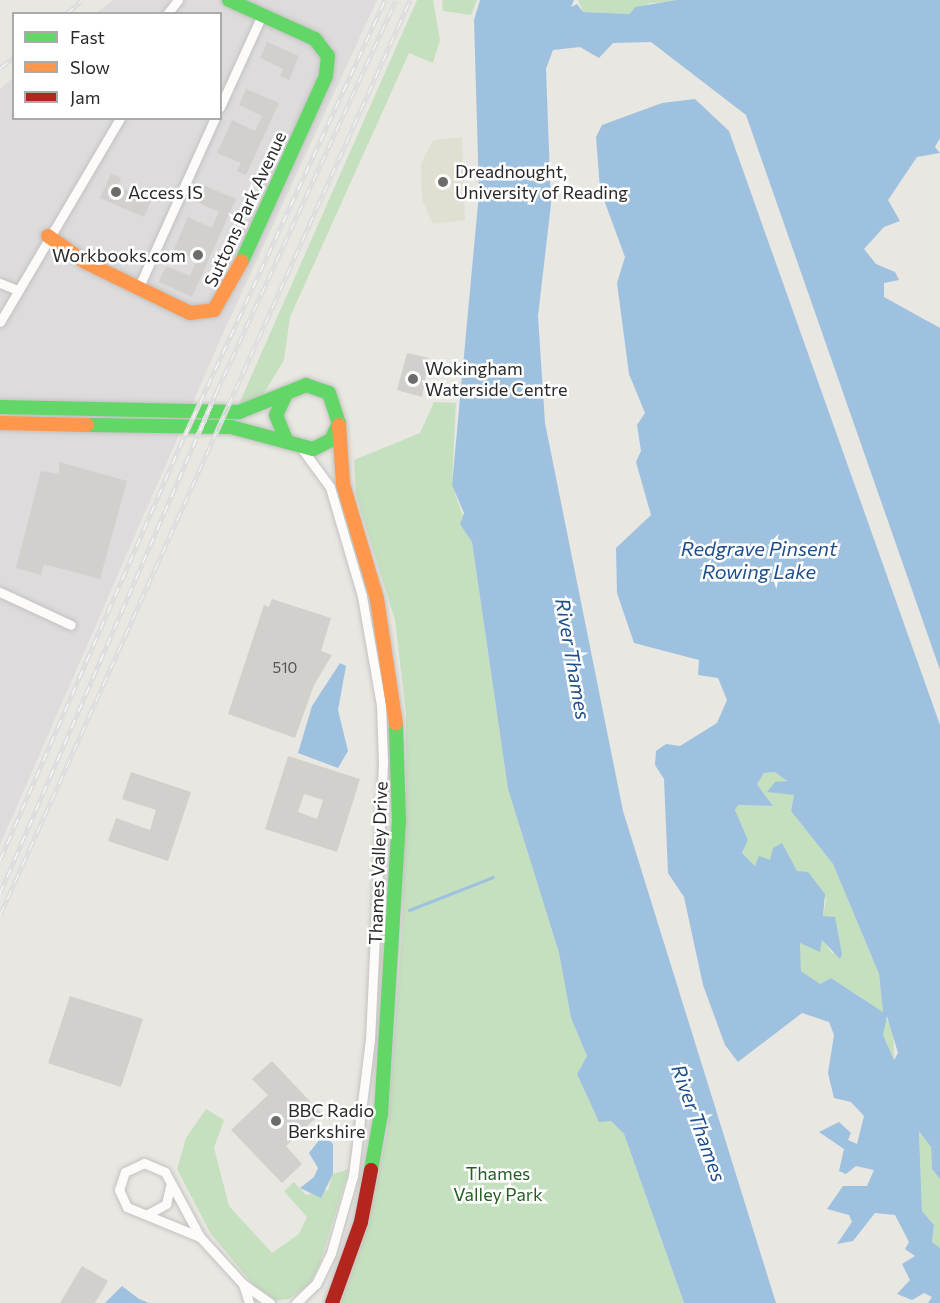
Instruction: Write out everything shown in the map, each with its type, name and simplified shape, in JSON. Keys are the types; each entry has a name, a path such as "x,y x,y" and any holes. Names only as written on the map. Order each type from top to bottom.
{"street":[{"path":"169,12 178,0"},
{"name":"Suttons Park Avenue","path":"48,236 138,289 190,313 214,310 228,292 321,87 328,56 315,39 229,0"},
{"path":"222,103 262,15"},
{"path":"0,322 15,289 48,236 75,200 119,120"},
{"path":"138,289 214,120"},
{"path":"0,283 15,289"},
{"path":"0,407 239,412 286,394 318,387 336,402 339,423 331,440 302,449 287,442 231,427 0,423"},
{"path":"286,394 276,415 287,442"},
{"path":"0,400 33,406"},
{"name":"Thames Valley Drive","path":"332,1303 361,1222 381,1114 399,822 396,706 377,599 343,484 339,423"},
{"name":"Thames Valley Drive","path":"297,1303 316,1284 331,1253 353,1176 370,1040 383,761 381,705 362,596 330,487 302,449"},
{"path":"0,592 71,625"},
{"path":"200,1237 148,1214 135,1212 122,1200 125,1172 151,1163 165,1172 200,1237 243,1284 270,1303"},
{"path":"148,1214 166,1204 170,1184"},
{"path":"243,1284 249,1303"}],"shaded area":[{"path":"114,0 377,0 224,331 0,845 0,89 12,79 12,120 222,120 222,12 97,12"},
{"name":"Dreadnought, University of Reading","path":"462,137 465,220 433,224 422,200 421,164 433,140"}],"green space":[{"path":"417,0 433,0 440,40 433,63 409,53 290,317 284,360 261,398 239,404"},
{"path":"442,0 477,0 471,15 443,11"},
{"path":"578,0 677,0 677,2 650,3 630,14 583,12"},
{"name":"Thames Valley Park","path":"434,402 456,403 452,485 472,542 508,789 559,953 571,1018 587,1056 577,1074 599,1121 611,1121 624,1134 684,1303 341,1303 367,1228 387,1134 402,930 406,787 406,713 395,620 356,495 354,460 420,433"},
{"path":"775,772 787,777 781,791 794,795 791,811 833,864 879,974 883,1012 831,978 820,984 801,971 800,943 820,951 822,940 833,954 837,950 823,916 826,899 796,871 782,844 770,860 755,866 742,853 748,840 735,810 738,805 773,806 757,784 764,773"},
{"path":"883,1016 893,1024 894,1060 883,1035"},
{"path":"206,1109 224,1120 214,1148 229,1206 272,1253 299,1234 307,1217 284,1191 294,1182 306,1195 328,1190 333,1174 349,1169 319,1266 309,1285 289,1299 272,1301 262,1295 211,1234 177,1169 186,1138"},
{"path":"919,1129 931,1147 932,1169 940,1179 940,1248 932,1242 934,1225 922,1211"}],"water":[{"name":"River Thames","path":"480,0 574,0 571,7 577,4 583,12 630,14 635,7 677,0 940,0 940,138 935,147 940,153 917,157 888,200 900,221 884,227 864,249 876,264 895,272 899,280 884,283 884,297 940,328 940,670 746,115 651,42 613,43 599,58 580,47 553,50 546,69 551,204 538,316 545,423 623,811 776,1303 684,1303 624,1134 611,1121 599,1122 577,1074 587,1056 571,1018 559,953 508,789 472,542 460,524 464,513 452,485 479,193 474,20"},
{"name":"Redgrave Pinsent Rowing Lake","path":"695,99 729,131 940,725 940,1179 932,1169 931,1147 919,1131 922,1211 934,1225 932,1242 940,1248 940,1303 928,1303 932,1297 924,1293 912,1300 897,1294 910,1280 902,1264 915,1256 905,1249 909,1242 895,1215 875,1213 853,1241 837,1244 852,1222 849,1215 827,1209 843,1186 867,1186 874,1170 856,1166 846,1174 839,1171 844,1149 819,1132 839,1122 851,1133 848,1140 857,1144 864,1116 851,1102 834,1098 828,1073 834,1035 829,1022 802,1013 738,1062 725,1045 703,985 684,897 668,873 664,779 655,765 656,751 666,744 680,746 717,723 727,700 718,678 698,675 699,660 634,643 617,593 616,548 651,515 636,462 641,451 637,425 645,413 629,374 617,283 625,257 600,189 596,137 602,125 662,103","holes":["775,772 787,781 775,782 767,792 794,795 791,811 833,864 879,974 883,1012 831,978 820,984 801,971 800,943 820,952 822,940 840,959 842,954 835,917 823,916 825,894 808,872 797,871 782,843 773,848 770,860 759,856 755,866 742,853 748,840 735,810 738,805 773,806 757,784 764,773","887,1016 898,1053 894,1060 883,1035"]},
{"path":"340,663 346,666 338,710 348,751 338,768 298,753 312,706"},
{"path":"324,1134 333,1144 333,1174 321,1198 300,1188 314,1177 318,1168 309,1153"},
{"path":"122,1286 139,1299 149,1303 105,1303"}],"building":[{"path":"267,42 299,56 289,80 280,76 283,69 260,58"},
{"path":"246,89 279,103 246,175 237,171 241,163 217,153 232,120 255,131 262,116 239,105"},
{"name":"Access IS","path":"111,174 121,178 118,186 151,201 144,217 100,198"},
{"path":"203,185 236,199 192,297 159,282 166,266 190,276 197,260 174,249 188,217 212,228 219,212 195,201"},
{"name":"Wokingham Waterside Centre","path":"407,353 429,358 422,397 397,390"},
{"path":"59,462 127,481 100,579 44,564 41,575 16,568 41,471 59,474"},
{"path":"272,599 331,618 321,651 332,655 314,685 295,738 228,714 264,605 269,607"},
{"path":"288,756 360,779 337,852 265,829","holes":["304,794 323,800 317,819 298,812"]},
{"path":"131,772 191,792 168,861 108,841 116,818 150,830 156,810 122,799"},
{"path":"70,996 143,1019 121,1087 48,1063"},
{"name":"BBC Radio Berkshire","path":"272,1061 321,1113 286,1146 302,1164 282,1183 231,1130 268,1095 252,1079"},
{"path":"82,1266 108,1281 95,1303 60,1303"}],"waterway":[{"path":"409,910 493,877"}],"railway":[{"path":"68,12 82,0"},
{"path":"0,860 185,435 385,0"},
{"path":"0,893 216,393 396,0"},
{"path":"0,915 410,0"},
{"path":"0,68 12,59"}],"traffic: fast":[{"path":"229,0 315,39 328,56 326,76 242,261"},
{"path":"0,407 239,412 306,385 329,393 339,423 331,440 313,449 231,427 87,425"},
{"path":"286,394 276,415 287,442"},
{"path":"371,1170 381,1114 399,822 396,724"}],"traffic: slow":[{"path":"48,236 85,262 190,313 214,310 242,261"},
{"path":"0,423 87,425"},
{"path":"339,425 343,484 377,599 396,724"}],"traffic: jam":[{"path":"332,1303 361,1222 371,1170"}],"place":[{"name":"Dreadnought, University of Reading","path":"443,182"},
{"name":"Access IS","path":"116,192"},
{"name":"Workbooks.com","path":"198,255"},
{"name":"Wokingham Waterside Centre","path":"413,379"},
{"name":"BBC Radio Berkshire","path":"276,1121"}]}
